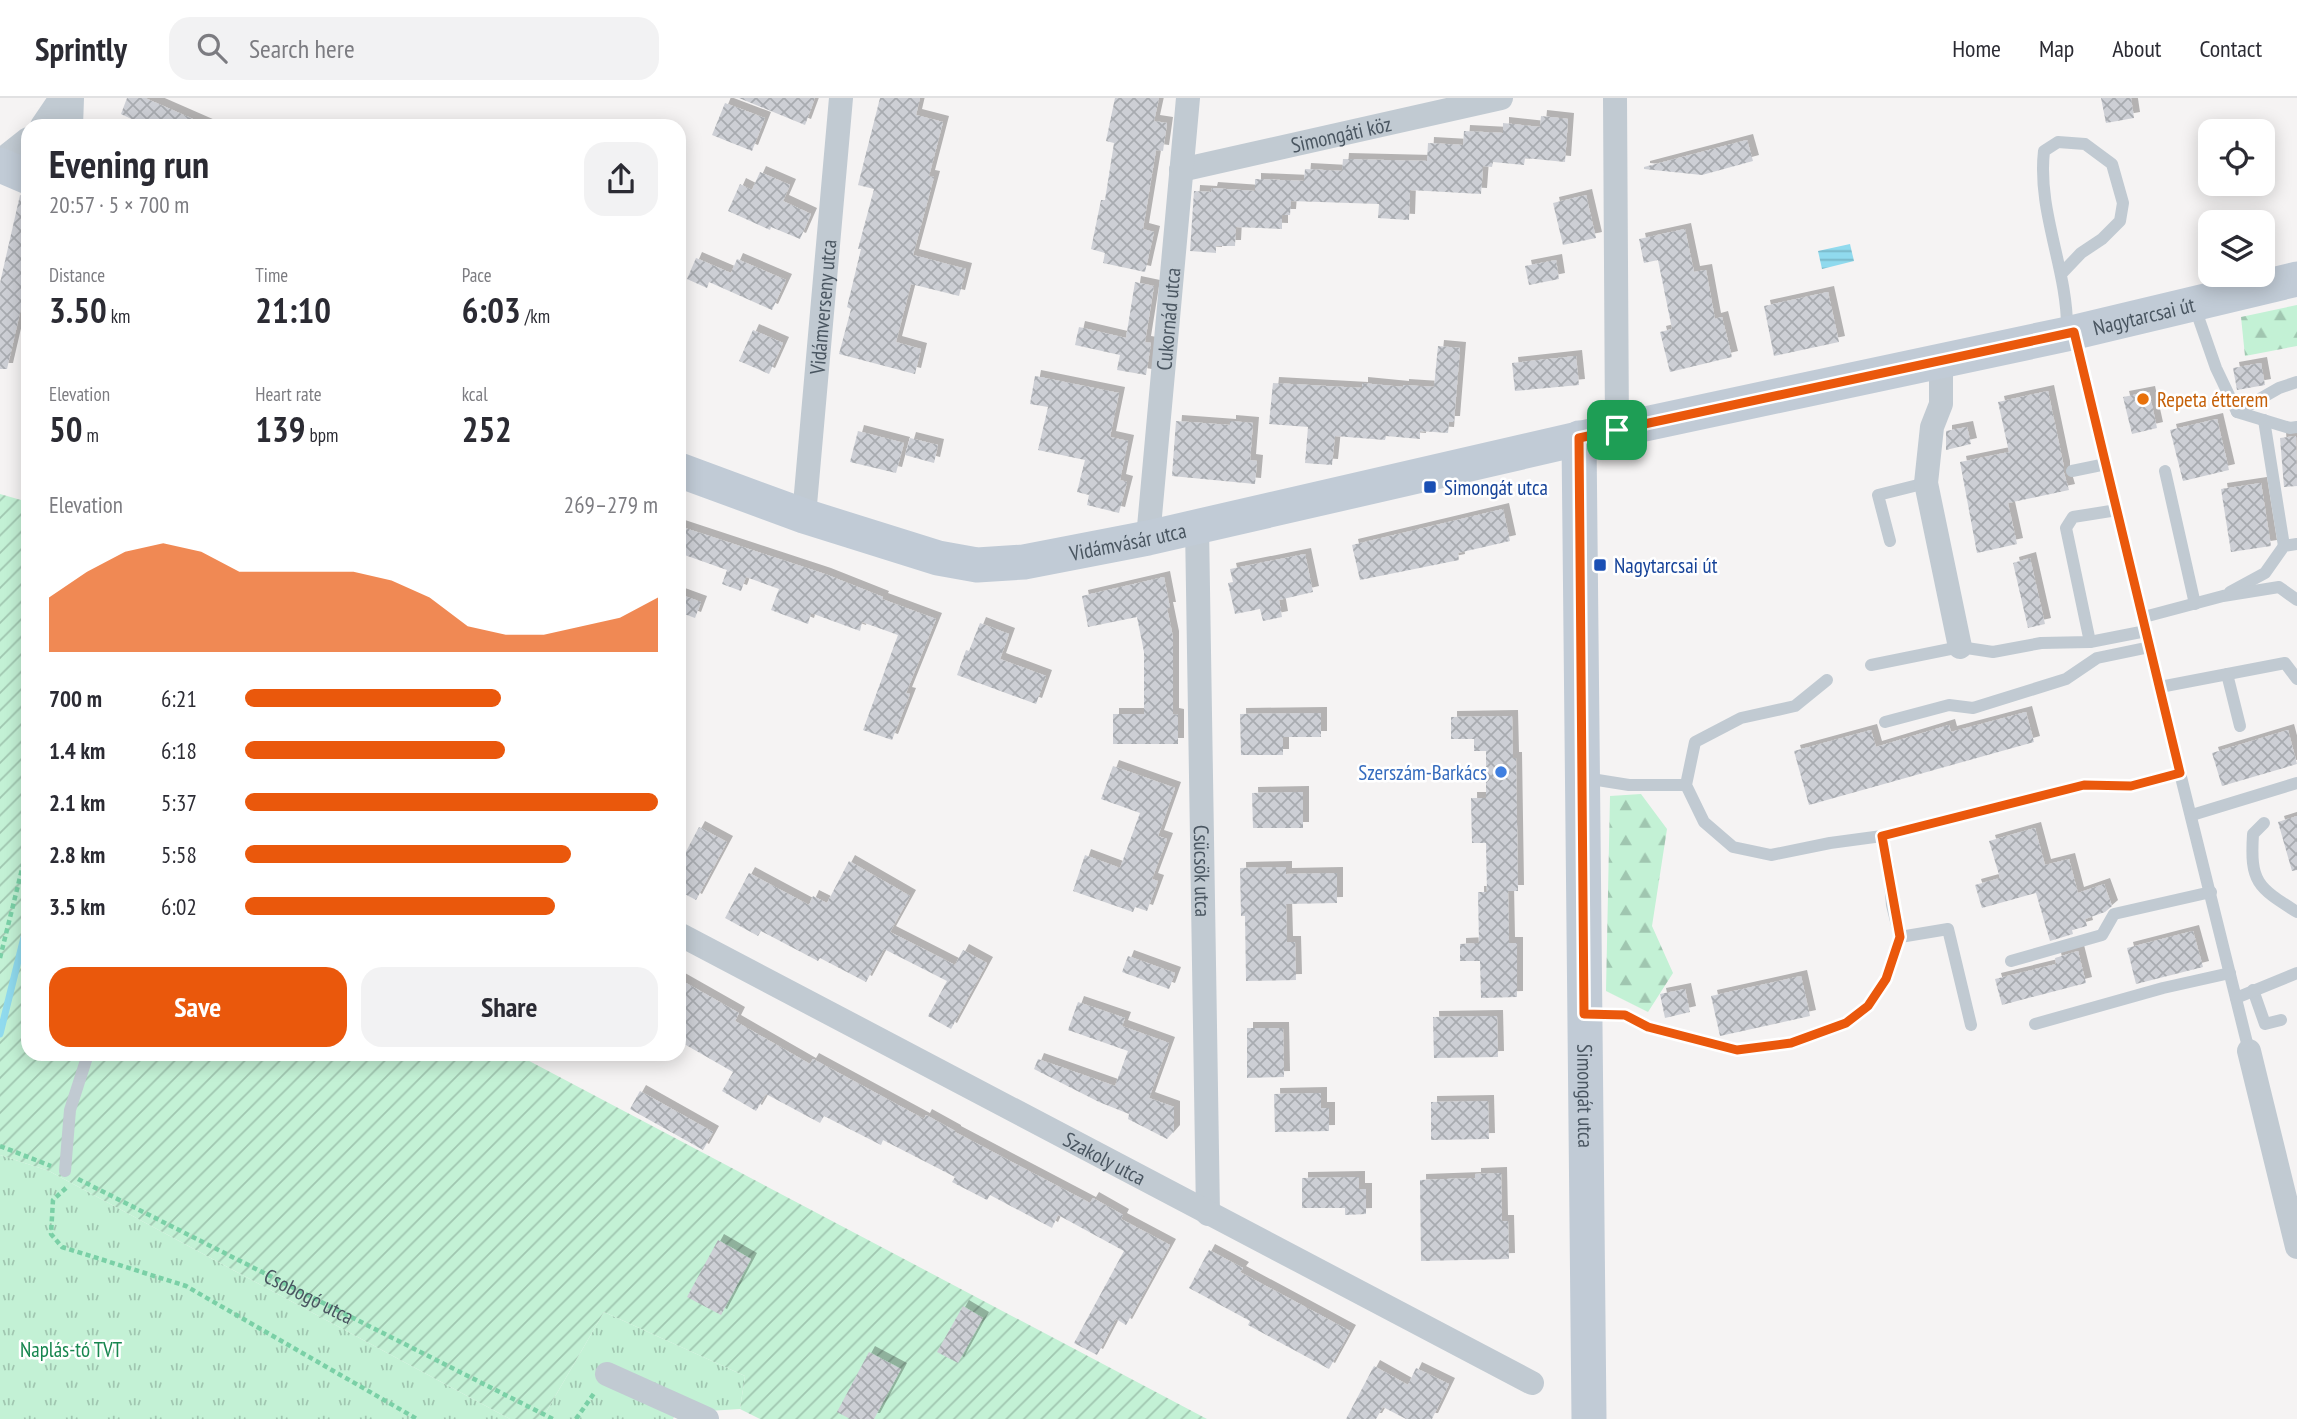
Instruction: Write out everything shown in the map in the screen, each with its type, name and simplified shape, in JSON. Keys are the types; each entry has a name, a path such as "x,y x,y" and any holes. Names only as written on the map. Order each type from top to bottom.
{"main road":[{"path":"0,163 21,174"},
{"name":"Nagytarcsai út","path":"1579,438 2070,333 2297,279"},
{"name":"Vidámvásár utca","path":"686,473 804,516 928,555 977,565 1024,562 1148,538 1579,438"},
{"name":"Simongát utca","path":"1579,438 1589,1419"}],"street":[{"path":"47,119 61,98"},
{"path":"71,119 72,98"},
{"name":"Vidámverseny utca","path":"804,516 841,98"},
{"name":"Cukornád utca","path":"1148,538 1188,98"},
{"name":"Simongáti köz","path":"1181,170 1501,98"},
{"path":"1615,98 1617,430"},
{"path":"0,163 21,145"},
{"path":"1941,361 1941,404 1932,427 1926,483 1960,647"},
{"name":"Csücsök utca","path":"1197,526 1208,1214"},
{"name":"Szakoly utca","path":"686,938 1532,1383"},
{"path":"2249,1051 2297,1247"},
{"path":"607,1374 707,1419"}],"lane":[{"path":"2061,274 2081,253 2102,239 2120,221 2123,203 2112,164 2085,144 2058,142 2044,151 2042,172 2049,221 2070,333 2106,464 2249,1051"},
{"path":"2194,305 2216,368 2237,412 2290,428 2297,427"},
{"path":"2237,412 2279,388 2297,382"},
{"path":"2223,596 2265,573 2291,545 2264,420"},
{"path":"2072,471 2106,464"},
{"path":"2165,471 2195,604"},
{"path":"1891,541 1878,495 1926,483"},
{"path":"2090,642 2066,528 2073,517 2117,510"},
{"path":"2144,617 2223,596 2279,587 2297,600"},
{"path":"1871,665 1960,647 1993,652 2041,643 2090,642 2146,631"},
{"path":"1885,722 1949,705 1973,708 2066,679 2097,658 2150,647"},
{"path":"2160,687 2285,663 2297,679"},
{"path":"2227,674 2240,726"},
{"path":"1827,681 1795,706 1741,718 1695,742 1686,785 1704,822 1733,847 1772,855 1882,836 2084,785 2131,786 2180,773"},
{"path":"1583,778 1629,785 1686,785"},
{"path":"2192,815 2297,783"},
{"path":"2264,824 2253,834 2254,876 2267,893 2297,912"},
{"path":"1584,1014 1625,1015 1648,1027 1737,1050 1791,1043 1846,1023 1868,1006 1886,979 1900,937 1882,836"},
{"path":"2011,961 2102,935 2114,914 2210,892"},
{"path":"1900,937 1948,929 1971,1025"},
{"path":"2035,1024 2163,988 2230,973"},
{"path":"2236,998 2297,973"},
{"path":"2253,990 2265,1024 2281,1020"},
{"path":"60,1169 70,1110 86,1061"}],"path":[{"path":"0,958 21,873"},
{"path":"0,1146 60,1169"},
{"name":"Csobogó utca","path":"417,1419 186,1286 62,1247 51,1234 53,1200 77,1178 553,1419"},
{"path":"576,1419 607,1374"}],"green space":[{"path":"2297,305 2297,346 2245,356 2241,317"},
{"path":"0,494 21,500 21,1061 529,1061 1207,1419 760,1419 740,1409 745,1376 604,1312 542,1419 510,1419 49,1171 0,1155"},
{"path":"1641,794 1667,829 1652,926 1673,973 1648,1012 1606,991 1610,796"},
{"name":"Naplás-tó TVT","path":"0,1155 49,1171 510,1419 0,1419"},
{"path":"604,1312 745,1376 740,1409 676,1413 673,1419 542,1419"}],"water":[{"path":"1850,244 1854,261 1822,269 1818,251"}],"building":[{"path":"127,98 145,98 193,119 131,119 121,114"},
{"path":"739,98 815,98 805,125"},
{"path":"880,98 920,98 916,115 943,122 929,176 934,177 913,255 966,269 959,296 911,284 896,342 921,349 915,374 839,354 851,309 847,307 861,249 858,249 874,189 858,185"},
{"path":"1115,98 1159,98 1154,121 1167,123 1163,151 1156,150 1143,229 1154,232 1145,272 1103,263 1105,253 1091,249 1101,200 1105,200 1114,143 1106,141"},
{"path":"2101,98 2131,98 2134,118 2106,123"},
{"path":"725,103 765,118 752,151 712,135"},
{"path":"1541,116 1568,119 1565,162 1525,158 1524,165 1493,162 1492,167 1483,166 1481,194 1410,190 1409,220 1378,218 1379,204 1291,201 1290,215 1282,215 1282,229 1236,227 1235,246 1216,246 1216,253 1190,251 1194,191 1211,192 1212,188 1255,191 1255,179 1304,181 1305,169 1342,171 1343,159 1427,161 1428,143 1463,145 1464,131 1503,133 1503,123 1540,127"},
{"path":"1747,140 1753,161 1702,175 1644,169 1644,167"},
{"path":"760,172 790,185 783,201 811,214 800,239 771,227 770,230 728,211 740,184 752,190"},
{"path":"20,195 21,308 7,369 0,369 0,283"},
{"path":"1586,195 1596,238 1563,245 1553,203"},
{"path":"1685,229 1694,272 1706,270 1715,319 1722,317 1732,357 1670,372 1660,332 1672,329 1658,260 1644,263 1639,239"},
{"path":"696,258 731,273 737,259 786,280 772,310 709,282 707,288 687,279"},
{"path":"1556,260 1559,279 1529,285 1525,266"},
{"path":"1135,282 1154,286 1145,342 1151,343 1146,375 1117,370 1120,355 1075,345 1079,327 1126,338"},
{"path":"1828,292 1839,342 1774,356 1764,306"},
{"path":"753,330 783,343 769,374 739,361"},
{"path":"1438,346 1460,348 1454,422 1449,422 1448,433 1420,431 1420,439 1386,436 1385,440 1335,436 1332,465 1305,463 1308,427 1269,424 1273,383 1362,388 1362,383 1434,387"},
{"path":"1576,356 1579,385 1515,391 1512,363"},
{"path":"2261,363 2265,385 2237,390 2233,368"},
{"path":"1035,376 1119,393 1110,437 1128,441 1120,480 1127,482 1119,513 1087,505 1089,495 1077,492 1085,460 1038,450 1048,407 1030,404"},
{"path":"2048,391 2069,490 2008,503 2017,544 1977,553 1960,462 2009,452 1998,402"},
{"path":"2149,392 2157,428 2132,434 2123,397"},
{"path":"2217,419 2229,470 2183,481 2170,430"},
{"path":"1176,421 1230,425 1230,421 1253,423 1250,460 1257,461 1255,484 1172,476"},
{"path":"1967,427 1971,444 1946,450 1946,431"},
{"path":"858,431 904,443 896,473 850,462"},
{"path":"2296,436 2297,486 2284,487 2280,438"},
{"path":"910,438 938,445 934,463 905,455"},
{"path":"2261,483 2271,546 2231,552 2221,489"},
{"path":"1503,509 1510,541 1458,553 1459,560 1360,580 1352,545"},
{"path":"686,528 825,574 936,619 906,693 910,694 892,740 863,730 898,635 862,622 860,631 811,613 808,624 771,610 779,589 746,577 741,591 722,584 727,570 686,555"},
{"path":"1305,554 1313,592 1279,600 1282,617 1263,621 1260,609 1235,614 1228,583 1233,582 1230,569"},
{"path":"2030,558 2045,624 2028,628 2013,563"},
{"path":"1164,577 1173,637 1173,714 1178,715 1178,744 1113,744 1113,714 1144,714 1144,652 1137,617 1088,627 1082,596"},
{"path":"686,597 701,602 695,618 686,615"},
{"path":"980,623 1009,634 1000,659 1046,676 1036,704 957,675"},
{"path":"2026,712 2034,742 1809,805 1794,751 1871,730 1876,747 1949,725 1951,732"},
{"path":"1321,713 1321,737 1283,737 1283,755 1241,755 1240,714"},
{"path":"1512,716 1513,758 1516,758 1518,891 1508,891 1509,943 1517,943 1517,997 1481,998 1480,961 1460,961 1460,944 1479,943 1478,892 1487,892 1486,843 1472,843 1471,798 1486,798 1486,751 1474,751 1474,739 1451,739 1451,717"},
{"path":"2288,730 2297,764 2222,786 2212,753"},
{"path":"1113,766 1175,788 1158,836 1167,839 1152,879 1158,881 1147,911 1135,907 1133,912 1073,891 1085,855 1120,868 1140,813 1101,799"},
{"path":"1303,792 1303,828 1253,828 1252,793"},
{"path":"2297,816 2297,870 2292,871 2278,822"},
{"path":"699,827 727,842 696,900 686,895 686,852"},
{"path":"2035,828 2045,865 2069,859 2078,893 2104,884 2112,906 2105,912 2085,919 2087,926 2072,930 2073,934 2050,941 2036,893 1982,908 1975,885 2000,878 1989,841"},
{"path":"849,861 910,896 890,932 955,965 963,950 987,963 951,1029 928,1016 947,981 884,949 866,982 761,931 758,936 725,918 749,873 809,905 813,896 827,903"},
{"path":"1286,867 1286,874 1337,873 1337,903 1286,904 1287,942 1295,942 1296,980 1246,981 1245,916 1241,916 1240,868"},
{"path":"2193,931 2203,967 2136,984 2127,948"},
{"path":"2078,951 2086,983 2002,1005 1995,979 2056,964 2055,958"},
{"path":"1128,956 1175,973 1169,989 1122,972"},
{"path":"1801,976 1810,1016 1720,1036 1711,996"},
{"path":"686,983 739,1013 735,1021 810,1064 813,1059 924,1119 926,1115 1090,1203 1093,1198 1123,1215 1121,1219 1170,1245 1126,1325 1116,1319 1097,1355 1074,1343 1124,1251 1058,1215 1052,1228 990,1195 987,1200 952,1182 955,1177 883,1140 881,1145 824,1116 820,1123 766,1094 756,1111 722,1091 733,1072 686,1045"},
{"path":"1685,989 1690,1012 1665,1018 1660,994"},
{"path":"1078,1002 1125,1018 1122,1026 1169,1043 1149,1098 1174,1107 1174,1131 1167,1139 1128,1119 1129,1114 1034,1069 1038,1059 1115,1086 1128,1051 1068,1030"},
{"path":"1497,1016 1498,1057 1434,1058 1433,1017"},
{"path":"1247,1028 1283,1028 1284,1077 1247,1078"},
{"path":"640,1091 713,1132 703,1150 630,1109"},
{"path":"1321,1093 1321,1108 1329,1108 1329,1131 1275,1132 1274,1094"},
{"path":"1488,1101 1489,1139 1431,1140 1431,1102"},
{"path":"1501,1173 1502,1221 1508,1221 1509,1259 1421,1261 1420,1180 1475,1178 1475,1174"},
{"path":"1359,1177 1359,1189 1366,1189 1366,1214 1345,1215 1345,1208 1302,1208 1302,1178"},
{"path":"718,1240 751,1259 721,1315 687,1297"},
{"path":"1209,1250 1243,1268 1240,1272 1350,1331 1329,1369 1248,1325 1250,1321 1189,1288"},
{"path":"963,1306 983,1318 958,1363 937,1352"},
{"path":"869,1352 901,1369 874,1419 850,1419 837,1412"},
{"path":"1374,1366 1408,1385 1416,1368 1449,1384 1432,1419 1406,1419 1383,1407 1376,1419 1346,1419"}],"waterway":[{"path":"0,1034 21,949"}],"place":[{"name":"Repeta étterem","path":"2143,399"},
{"name":"Simongát utca","path":"1430,487"},
{"name":"Nagytarcsai út","path":"1600,565"},
{"name":"Szerszám-Barkács","path":"1501,772"}],"route":[{"path":"2074,332 2180,773 2131,786 2084,785 1882,836 1892,905 1900,937 1886,979 1868,1006 1846,1023 1791,1043 1737,1050 1648,1027 1625,1015 1584,1014 1579,438 1617,430 2074,332"}]}
